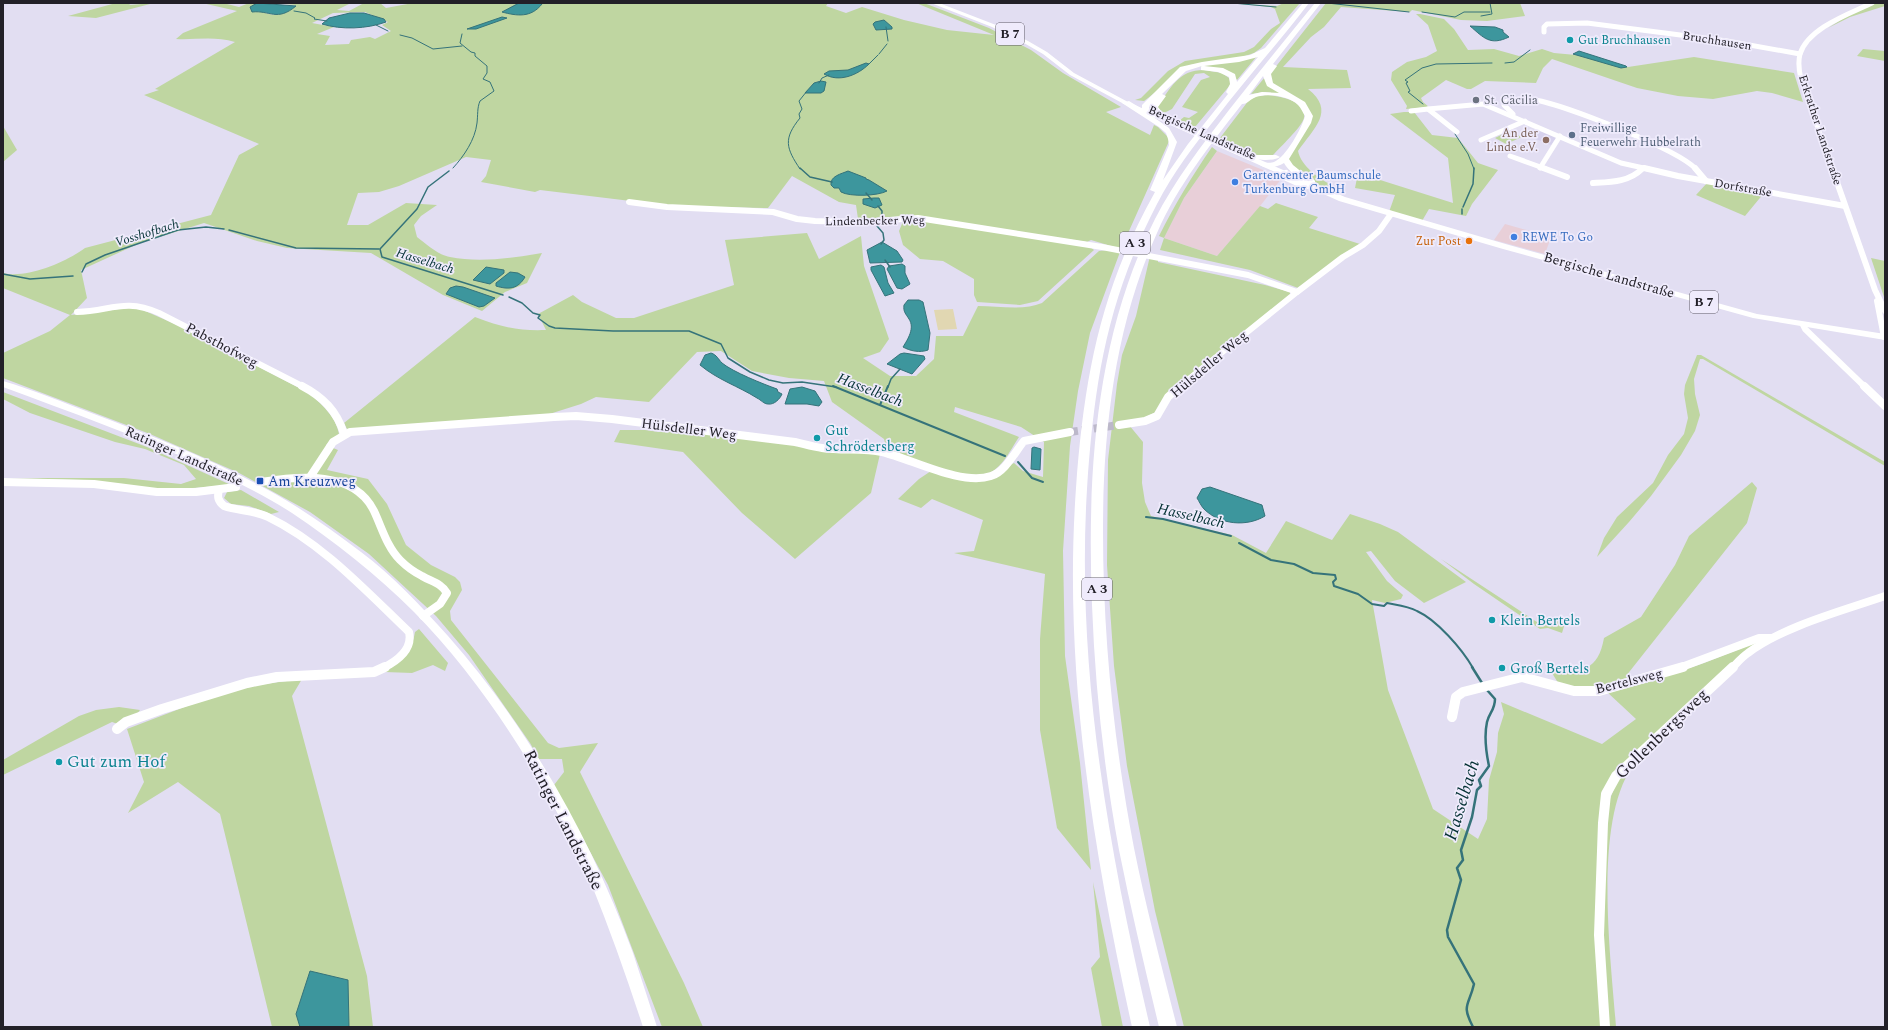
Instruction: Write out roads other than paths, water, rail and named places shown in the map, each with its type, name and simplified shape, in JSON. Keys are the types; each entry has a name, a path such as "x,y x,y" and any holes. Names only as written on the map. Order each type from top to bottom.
{"highway":[{"name":"A 3","path":"1141,1027 1119,934 1100,826 1090,752 1079,629 1078,523 1086,423 1102,336 1117,284 1154,203 1188,149 1306,3"},
{"name":"A 3","path":"1168,1027 1123,825 1103,685 1096,567 1098,462 1109,371 1130,287 1151,234 1166,206 1192,164 1318,3"},
{"path":"1146,110 1153,99 1183,69 1202,64 1252,57 1269,48"},
{"path":"1274,58 1276,61 1267,74 1269,82 1275,88 1298,101 1307,109 1309,116 1307,123 1274,163"},
{"path":"1160,115 1156,110 1155,105 1181,73 1194,68 1216,69 1232,76 1234,84 1225,102"},
{"path":"1237,105 1252,95 1272,94 1288,97 1303,108 1306,117 1304,124 1274,163"},
{"path":"1127,101 1142,102 1153,99"},
{"path":"1127,101 1167,129 1173,139 1173,146 1154,188 1154,203"},
{"path":"1256,157 1290,167 1307,180"}],"main road":[{"name":"Bergische Landstraße","path":"934,3 1004,31 1038,48 1072,74 1092,85 1217,143 1256,157"},
{"name":"Bergische Landstraße","path":"1146,110 1160,115 1191,131"},
{"name":"Bergische Landstraße","path":"1217,143 1274,163 1286,173 1307,180 1324,192 1391,214 1756,316 1803,325 1885,337"},
{"path":"1286,173 1307,180"},
{"name":"Ratinger Landstraße","path":"3,384 183,452 224,471 268,495 329,533 388,582 423,616 453,649 487,692 522,742 558,803 582,850 613,922 650,1027"}],"street":[{"name":"Erkrather Landstraße","path":"1872,3 1821,29 1809,39 1800,54 1800,63 1802,82 1874,290 1885,337"},
{"name":"Bruchhausen","path":"1544,32 1544,27 1547,24 1575,22 1587,23 1726,41 1800,54"},
{"path":"1481,140 1522,120 1504,106 1508,100 1522,97 1554,104 1673,154 1691,164 1706,181"},
{"name":"Dorfstraße","path":"1412,111 1480,104 1522,120 1622,163 1706,181 1845,206"},
{"path":"1428,109 1457,132"},
{"path":"1540,168 1560,136"},
{"path":"1510,156 1567,177"},
{"path":"1593,183 1622,181 1639,172 1642,168"},
{"name":"Lindenbecker Weg","path":"629,202 667,207 773,212 797,219 815,221 862,222 918,218 1156,257 1248,275 1297,292"},
{"name":"Hülsdeller Weg","path":"1119,425 1145,421 1157,416 1168,397 1184,382 1297,292 1366,242 1377,233 1391,214"},
{"name":"Erkrather Landstraße","path":"1874,290 1885,311"},
{"name":"Pabsthofweg","path":"77,312 131,304 143,306 159,313 318,394 330,407 342,426 344,434"},
{"path":"1803,325 1805,329 1885,406"},
{"name":"Hülsdeller Weg","path":"344,434 369,429 554,417 593,417 788,441 822,448 877,452 924,467 966,477 981,478 992,476 1001,470 1024,442 1070,432"},
{"path":"310,478 332,444 344,434"},
{"name":"Ratinger Landstraße","path":"261,482 286,478 310,478 337,482 353,488 361,494 371,504 387,539 399,558 424,577 445,587 448,593 445,599 440,605 423,616"},
{"name":"Ratinger Landstraße","path":"3,482 94,484 157,492 219,490 236,487"},
{"name":"Ratinger Landstraße","path":"117,729 126,722 162,709 247,683 277,677 374,672 382,670 395,660 409,644 411,636 409,632 347,572 302,536 279,522 260,514 225,507 219,503 217,498 219,490"},
{"name":"Gollenbergsweg","path":"1605,1027 1599,935 1603,823 1604,804 1616,776 1739,660 1774,638 1819,619 1885,596"},
{"name":"Bertelsweg","path":"1452,717 1454,701 1459,694 1483,686 1528,678 1566,690 1599,691 1686,666 1759,638 1774,638"}],"waterway":[{"path":"1232,3 1276,7"},
{"path":"1327,3 1409,12"},
{"path":"1481,16 1492,14 1490,3"},
{"name":"Hasselbach","path":"294,11 306,13 315,18 314,19 327,21"},
{"path":"1422,12 1455,17 1464,12 1490,12"},
{"name":"Hasselbach","path":"376,25 388,31"},
{"path":"886,27 888,41"},
{"name":"Hasselbach","path":"453,168 465,153 474,136 480,101 494,91 490,82 483,79 487,73 487,66 475,56 475,53 471,52 460,43 462,34"},
{"name":"Hasselbach","path":"400,35 412,38 433,49 462,46"},
{"path":"879,54 887,44"},
{"path":"1505,63 1514,62 1530,50"},
{"path":"868,65 878,55"},
{"path":"1423,104 1408,92 1410,91 1406,83 1408,82 1405,80 1422,68 1436,64 1492,63"},
{"path":"819,83 822,78 829,75"},
{"path":"800,169 789,149 788,144 791,132 800,118 799,114 802,109 799,101 807,91"},
{"path":"1455,134 1468,154 1474,169"},
{"path":"800,168 810,177 832,182"},
{"path":"1463,207 1473,184 1474,169"},
{"name":"Hasselbach","path":"449,171 428,187 417,209 380,249 382,257 503,295"},
{"path":"866,193 872,200"},
{"path":"878,206 882,211 882,216"},
{"path":"1462,209 1462,214"},
{"path":"877,226 883,233 884,240 881,244"},
{"name":"Vosshofbach","path":"82,272 86,264 105,255 178,230 206,227 224,229"},
{"name":"Vosshofbach","path":"229,230 296,248 379,249"},
{"path":"885,260 890,267"},
{"name":"Vosshofbach","path":"3,274 30,279 73,276"},
{"name":"Hasselbach","path":"509,297 522,303 533,313 540,315 538,318 549,326 555,328 613,331 689,331 721,344 728,358 750,372 769,380 783,383 802,382 835,387"},
{"path":"888,387 891,379 900,369"},
{"path":"880,405 888,386"},
{"name":"Hasselbach","path":"835,387 1005,456"},
{"name":"Hasselbach","path":"1018,462 1032,478 1043,482"},
{"name":"Hasselbach","path":"1146,517 1163,519 1231,536"},
{"name":"Hasselbach","path":"1239,543 1271,560 1294,564 1313,573 1335,575 1336,579 1333,582 1334,586 1358,594 1372,604 1384,606 1387,603 1414,609 1425,615 1441,628 1462,652 1473,668"},
{"name":"Hasselbach","path":"1472,667 1482,683"},
{"name":"Hasselbach","path":"1473,1027 1467,1014 1467,1005 1474,984 1448,937 1447,930 1461,880 1457,868 1463,860 1461,850 1472,817 1477,790 1481,786 1479,780 1489,766 1486,744 1486,727 1495,699 1487,690"}],"tunnel":[{"path":"1070,432 1119,425"}],"place":[{"name":"Gut Bruchhausen","path":"1570,40"},
{"name":"St. Cäcilia","path":"1476,100"},
{"name":"Freiwillige Feuerwehr Hubbelrath","path":"1572,135"},
{"name":"An der Linde e.V.","path":"1546,140"},
{"name":"Gartencenter Baumschule Turkenburg GmbH","path":"1235,182"},
{"name":"REWE To Go","path":"1514,237"},
{"name":"Zur Post","path":"1469,241"},
{"name":"Gut Schrödersberg","path":"817,438"},
{"name":"Am Kreuzweg","path":"260,481"},
{"name":"Klein Bertels","path":"1492,620"},
{"name":"Groß Bertels","path":"1502,668"},
{"name":"Gut zum Hof","path":"59,762"}]}
